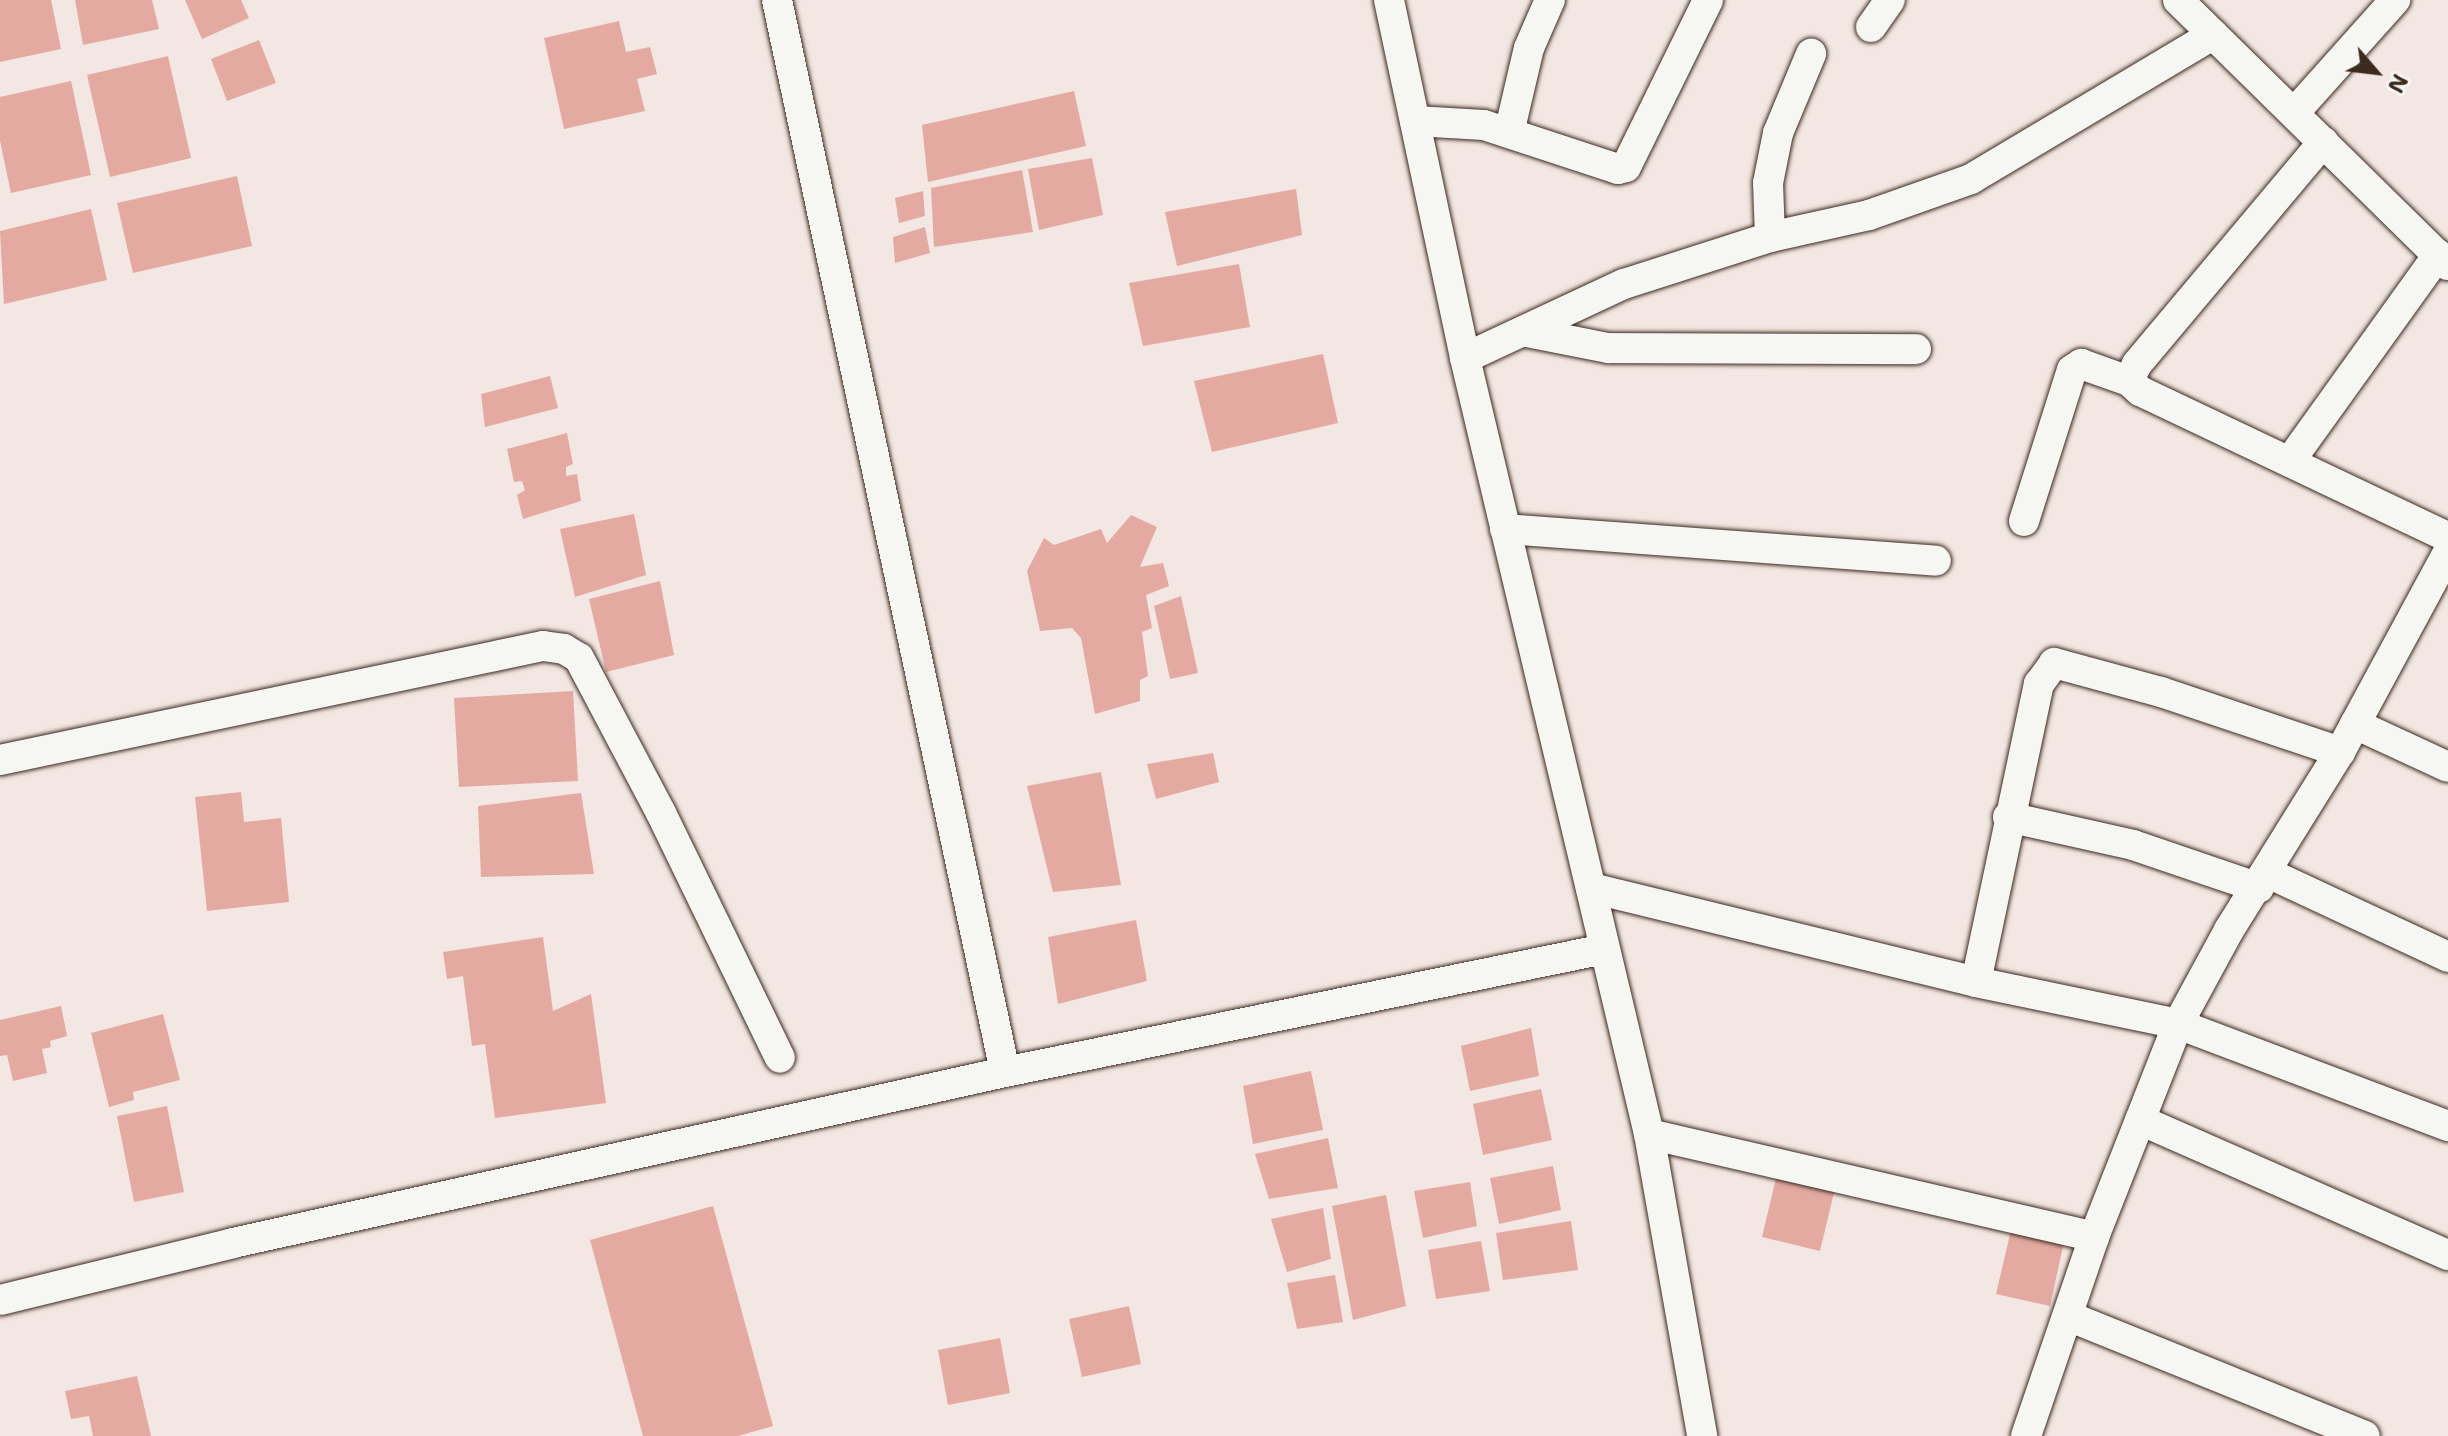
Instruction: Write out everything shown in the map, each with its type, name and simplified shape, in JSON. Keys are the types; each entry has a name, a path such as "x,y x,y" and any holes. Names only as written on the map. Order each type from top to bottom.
{"street":[{"path":"777,0 1005,1072"},
{"path":"1389,0 1465,358 1649,1134 1702,1436"},
{"path":"1509,133 1529,48 1550,0"},
{"path":"1415,121 1466,121 1618,169 1626,167 1708,0"},
{"path":"1871,27 1890,0"},
{"path":"2178,0 2443,260 2290,461"},
{"path":"2294,113 2395,0"},
{"path":"1465,358 1527,332 1624,284 1770,237 1869,215 1971,179 2213,35"},
{"path":"1770,237 1768,183 1778,133 1811,54"},
{"path":"2129,381 2137,364 2323,142"},
{"path":"1527,332 1608,348 1916,349"},
{"path":"2024,521 2072,370 2081,364 2094,366 2129,381 2140,391 2448,537"},
{"path":"1505,529 1936,561"},
{"path":"2026,1436 2094,1237 2178,1024 2229,930 2263,881 2340,752 2448,552"},
{"path":"0,760 543,646 564,649 579,658 654,799 780,1058"},
{"path":"1976,982 2008,817 2039,684 2054,663 2161,692 2340,752"},
{"path":"2355,724 2448,767"},
{"path":"2008,817 2133,845 2263,881 2448,957"},
{"path":"1591,888 1976,982 2178,1024 2448,1126"},
{"path":"0,1300 233,1243 1005,1072 1605,949"},
{"path":"2140,1120 2448,1255"},
{"path":"1649,1134 2094,1237"},
{"path":"2068,1316 2365,1436"}],"building":[{"path":"0,0 51,0 61,49 0,62"},
{"path":"75,0 152,0 159,29 83,45"},
{"path":"185,0 241,0 249,18 202,39"},
{"path":"619,21 626,52 650,47 657,74 637,79 645,111 564,129 544,38"},
{"path":"259,40 276,83 227,101 211,59"},
{"path":"168,56 191,158 110,177 87,75"},
{"path":"71,81 91,175 11,193 0,141 0,97"},
{"path":"1074,91 1086,146 928,182 922,125"},
{"path":"1092,158 1103,215 1039,230 1028,169"},
{"path":"1022,170 1033,232 934,247 931,188"},
{"path":"237,176 252,246 133,273 117,203"},
{"path":"1296,189 1302,235 1177,266 1165,212"},
{"path":"923,191 925,216 899,223 895,198"},
{"path":"91,209 107,280 4,304 0,231"},
{"path":"925,227 930,253 895,263 893,237"},
{"path":"1239,264 1250,327 1143,346 1129,283"},
{"path":"1323,354 1338,423 1212,452 1194,381"},
{"path":"550,376 558,408 485,427 481,394"},
{"path":"567,433 573,464 566,467 566,476 577,474 581,501 523,519 517,495 525,490 522,481 514,482 507,449"},
{"path":"634,514 646,575 575,597 560,529"},
{"path":"1131,515 1157,527 1140,567 1163,563 1169,586 1146,595 1152,628 1142,632 1148,676 1140,680 1140,701 1095,714 1081,638 1072,628 1040,631 1027,571 1044,538 1054,545 1101,529 1107,543"},
{"path":"660,581 674,655 606,672 589,599"},
{"path":"1181,596 1198,673 1170,679 1154,606"},
{"path":"573,691 578,781 459,787 454,698"},
{"path":"1213,753 1219,782 1156,799 1147,764"},
{"path":"1101,772 1121,885 1053,892 1027,786"},
{"path":"241,792 244,822 281,818 289,902 207,911 195,797"},
{"path":"581,793 594,874 481,877 478,806"},
{"path":"1136,920 1147,981 1058,1004 1048,937"},
{"path":"543,937 553,1011 591,994 606,1103 495,1118 485,1044 472,1046 463,976 447,979 443,952"},
{"path":"61,1006 67,1036 50,1041 51,1047 42,1049 47,1073 13,1081 7,1055 0,1056 0,1020"},
{"path":"163,1014 180,1080 133,1092 134,1100 109,1107 91,1033"},
{"path":"1531,1028 1539,1076 1470,1091 1461,1046"},
{"path":"1311,1071 1323,1130 1253,1144 1243,1086"},
{"path":"1541,1089 1552,1140 1483,1155 1473,1104"},
{"path":"167,1106 184,1192 134,1202 117,1116"},
{"path":"1328,1138 1338,1188 1269,1199 1255,1154"},
{"path":"1553,1166 1561,1210 1499,1224 1490,1178"},
{"path":"1778,1170 1836,1184 1820,1251 1762,1237"},
{"path":"1470,1182 1477,1226 1423,1238 1414,1191"},
{"path":"1386,1195 1406,1306 1353,1320 1332,1206"},
{"path":"713,1206 773,1426 738,1436 643,1436 590,1240"},
{"path":"1323,1208 1331,1259 1287,1272 1271,1219"},
{"path":"1571,1221 1578,1270 1503,1280 1496,1233"},
{"path":"2011,1230 2064,1242 2050,1306 1996,1294"},
{"path":"1481,1241 1490,1291 1436,1299 1428,1250"},
{"path":"1335,1275 1343,1322 1297,1329 1287,1283"},
{"path":"1129,1306 1141,1364 1082,1377 1069,1319"},
{"path":"1000,1338 1010,1393 948,1405 938,1350"},
{"path":"137,1376 151,1436 93,1436 89,1416 71,1419 65,1391"}]}
